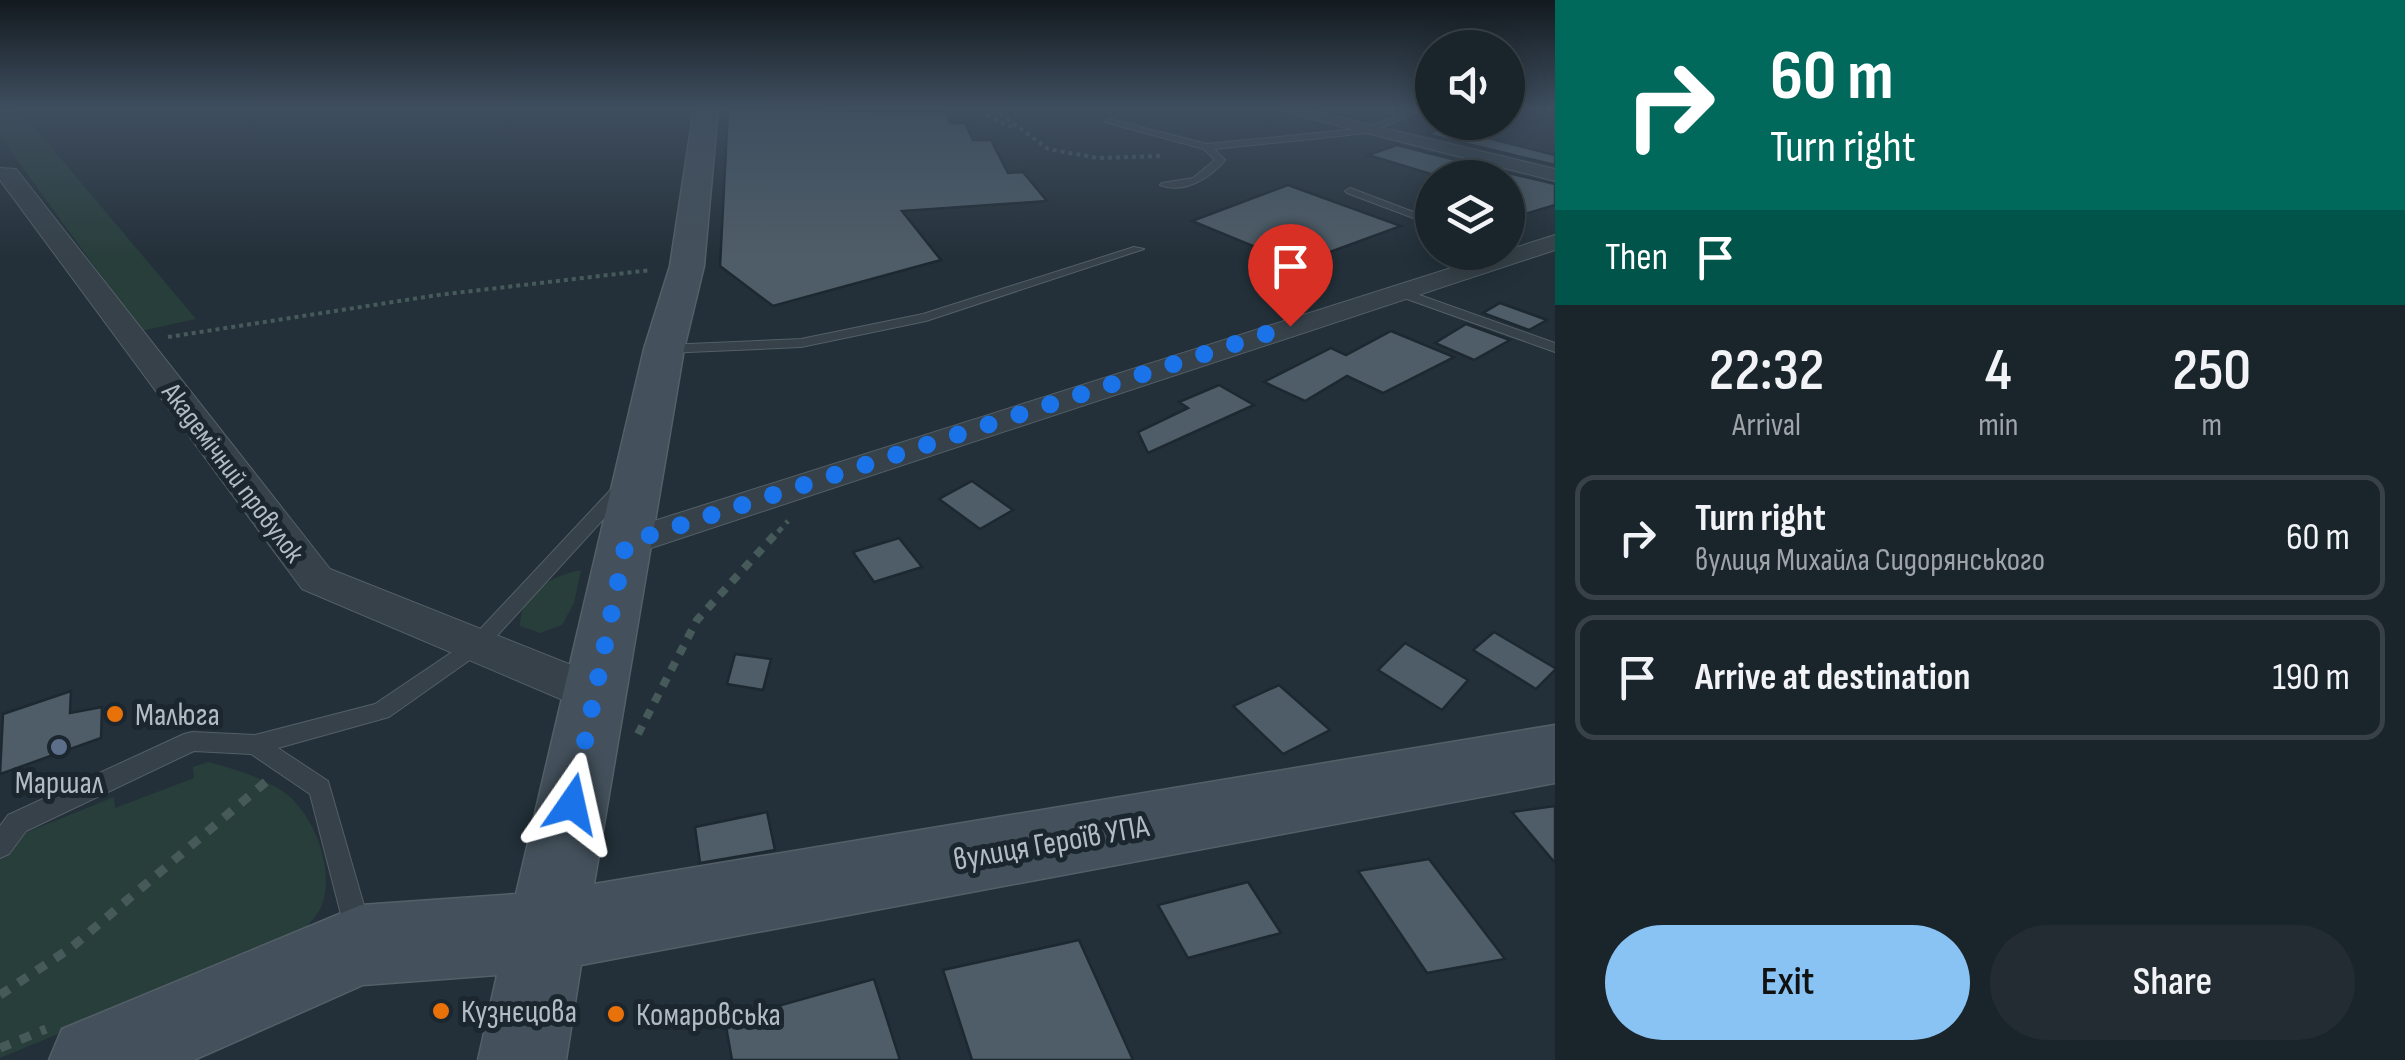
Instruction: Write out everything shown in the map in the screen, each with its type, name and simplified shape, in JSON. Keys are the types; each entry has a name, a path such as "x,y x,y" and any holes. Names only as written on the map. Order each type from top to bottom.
{"street":[{"path":"522,1060 664,350 692,260 701,158"},
{"path":"1484,158 1555,176"},
{"name":"Академічний провулок","path":"4,173 316,579 593,693"},
{"path":"1525,250 1555,242"},
{"path":"626,543 1460,270"},
{"name":"вулиця Героїв УПА","path":"93,1060 361,945 548,931 1555,754"}],"lane":[{"path":"1165,186 1193,182 1211,174 1218,158"},
{"path":"1350,190 1415,215"},
{"path":"664,350 801,342 926,316 1138,249"},
{"path":"1397,291 1555,348"},
{"path":"0,846 17,823 192,741 255,745 380,711 478,645 641,467"},
{"path":"255,745 320,788 361,945"}],"path":[{"path":"1117,158 1153,158"},
{"path":"135,343 692,260"},
{"path":"632,747 697,620 786,523 860,464"},
{"path":"0,995 72,946 287,763"}],"green space":[{"path":"16,158 61,158 196,319 141,331"},
{"path":"581,570 574,603 562,625 540,633 520,626 521,614 531,595 559,576"},
{"path":"208,762 273,785 303,811 318,840 326,872 326,888 317,915 301,934 0,1058 0,843 114,797 115,808 194,778 193,767"}],"building":[{"path":"725,158 1001,158 1008,173 1023,172 1047,201 902,211 941,260 773,306 720,266"},
{"path":"1379,158 1456,160 1415,160 1415,169"},
{"path":"1528,158 1555,158 1555,165"},
{"path":"1525,177 1555,184 1555,205 1525,214"},
{"path":"1288,185 1401,226 1297,264 1192,221"},
{"path":"1500,303 1547,320 1529,330 1483,313"},
{"path":"1466,324 1510,340 1474,360 1435,343"},
{"path":"1391,331 1454,357 1383,393 1347,376 1305,401 1264,382 1331,348 1346,355"},
{"path":"1219,385 1254,405 1148,453 1138,432 1188,408 1179,402"},
{"path":"972,481 1013,510 980,529 939,499"},
{"path":"899,538 922,567 874,582 853,552"},
{"path":"1494,632 1555,670 1536,689 1473,650"},
{"path":"1405,643 1468,680 1442,710 1378,670"},
{"path":"735,654 771,659 763,690 727,684"},
{"path":"1279,685 1330,730 1283,754 1233,706"},
{"path":"71,691 70,713 102,707 101,738 0,774 3,714"},
{"path":"1555,806 1555,863 1512,812"},
{"path":"767,812 775,850 700,863 695,827"},
{"path":"1429,859 1505,959 1427,973 1358,871"},
{"path":"1248,882 1281,933 1188,958 1158,905"},
{"path":"1079,940 1133,1060 972,1060 943,970"},
{"path":"874,979 900,1060 732,1060 725,1021"}],"place":[{"name":"Малюга","path":"115,714"},
{"name":"Маршал","path":"59,747"},
{"name":"Кузнєцова","path":"441,1011"},
{"name":"Комаровська","path":"616,1014"}],"route":[{"path":"572,804 626,543 1290,326"}]}
